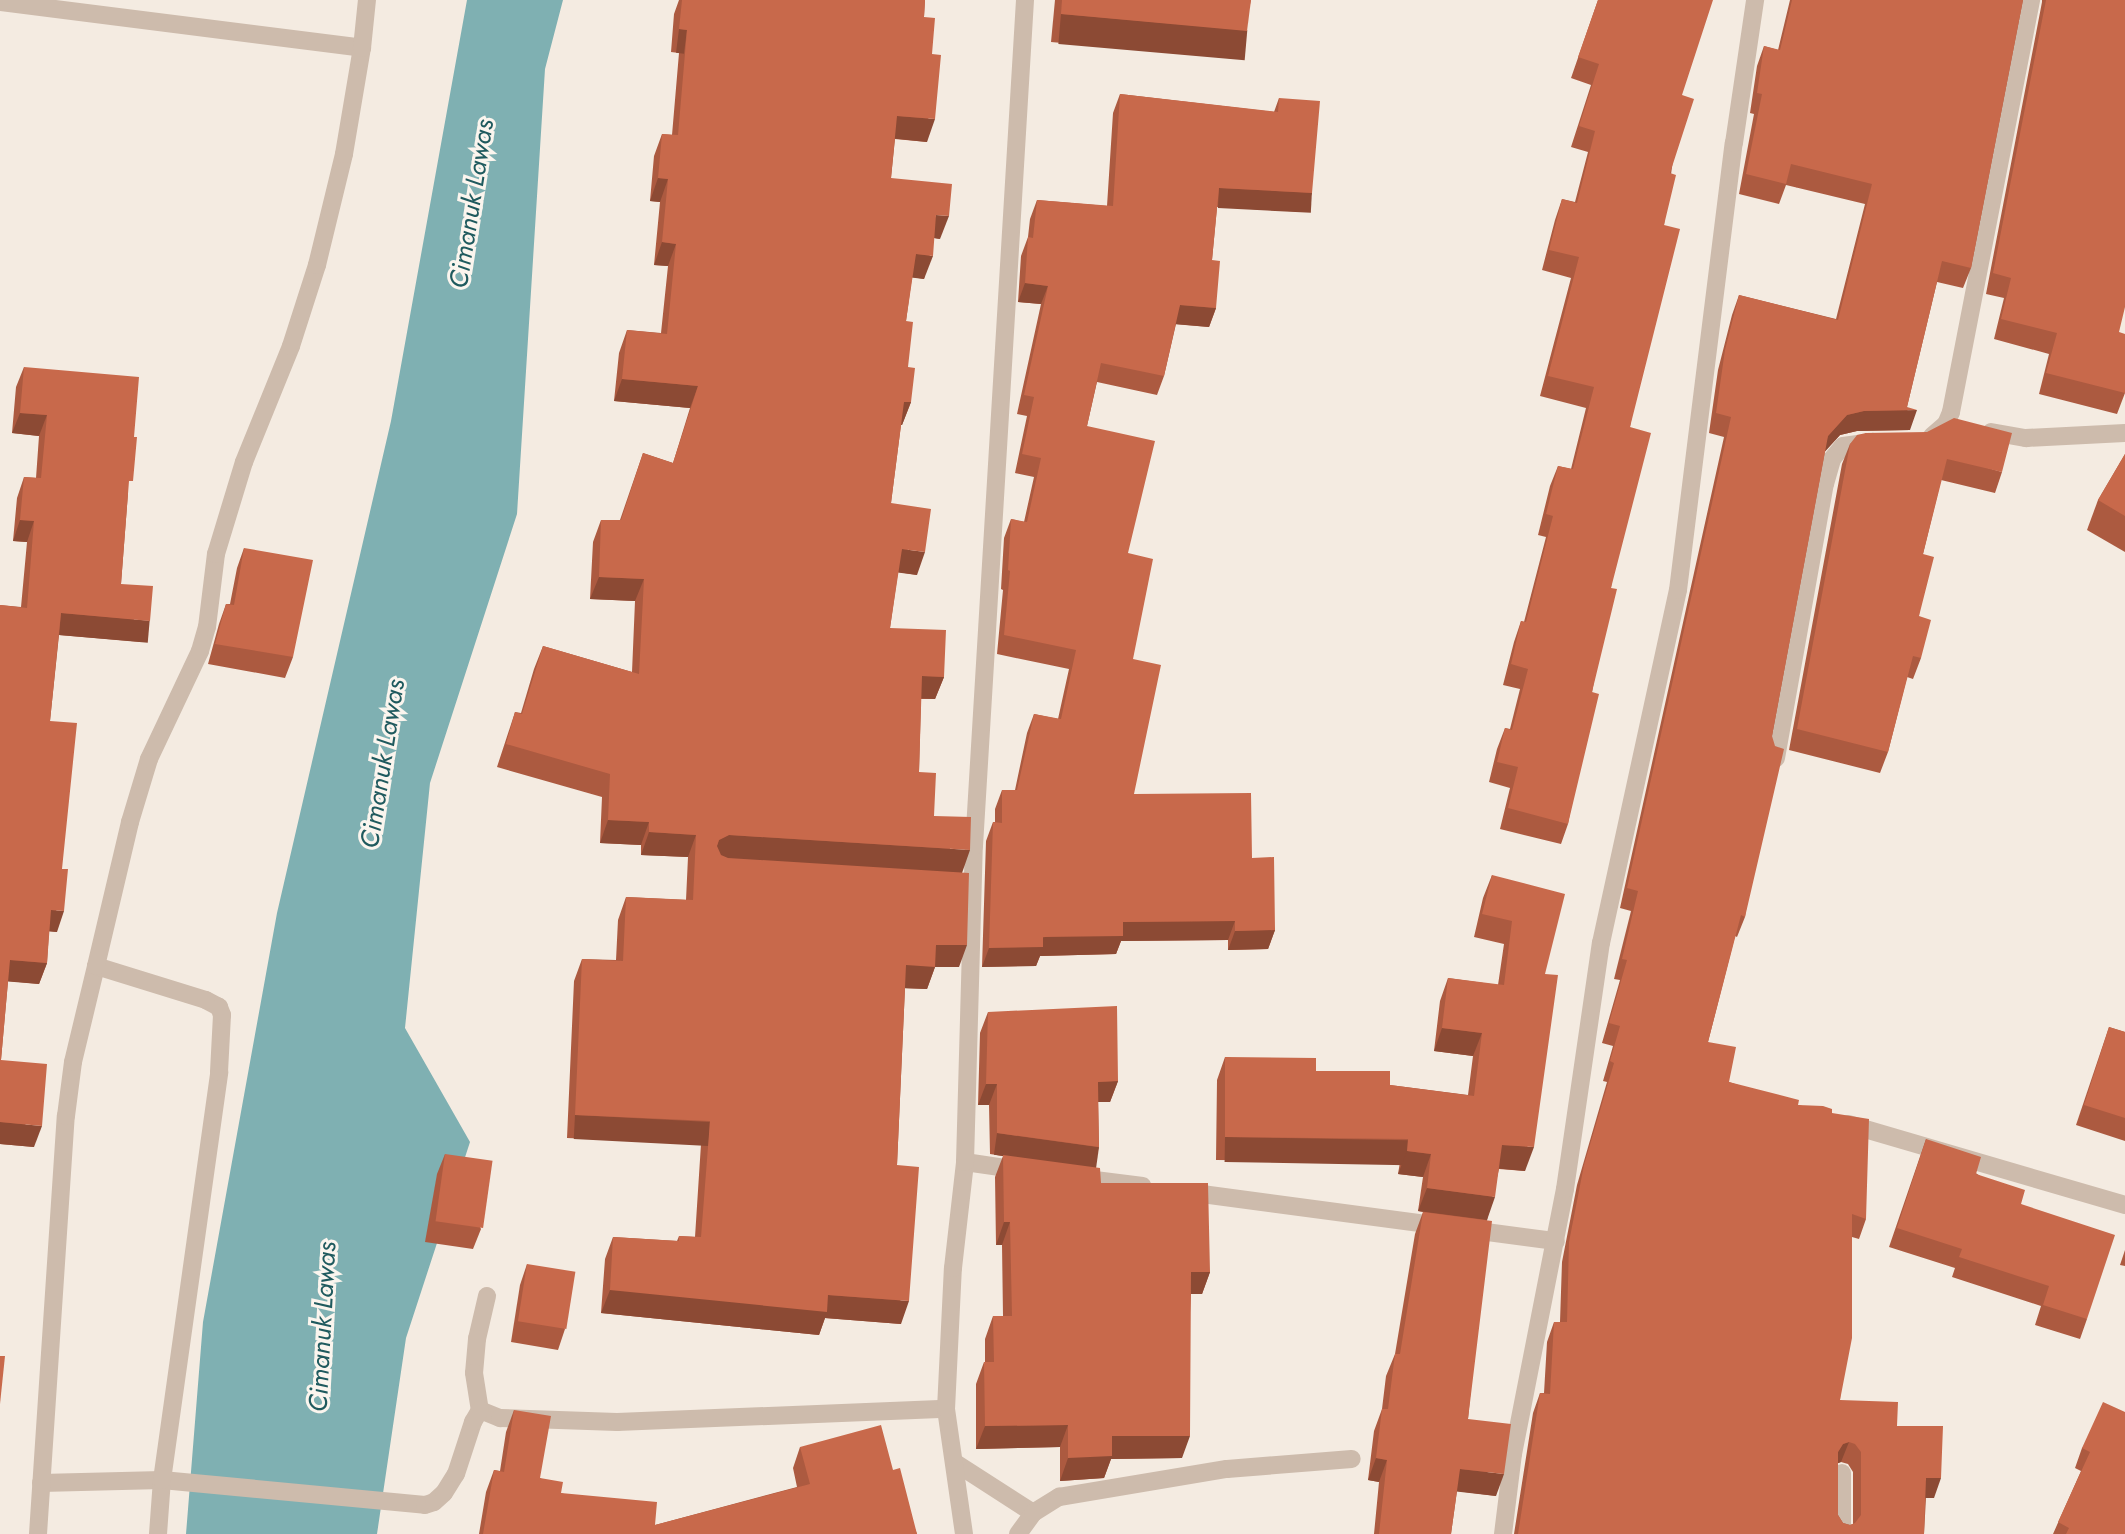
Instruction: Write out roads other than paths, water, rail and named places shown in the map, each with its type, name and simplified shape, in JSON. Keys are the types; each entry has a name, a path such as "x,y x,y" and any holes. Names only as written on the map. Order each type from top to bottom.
{"street":[{"path":"38,1534 66,1116 73,1062 130,822 149,759 200,651 207,627 216,554 244,462 291,346 317,265 344,154 362,48 367,0"},
{"path":"964,1534 946,1409 953,1268 965,1162 967,884 1025,0"},
{"path":"1503,1534 1513,1454 1556,1241 1601,943 1678,590 1734,143 1755,0"},
{"path":"1959,426 1954,398 2031,0"},
{"path":"0,2 362,48"},
{"path":"1919,441 1959,426 2026,438 2125,433"},
{"path":"1776,758 1825,484 1832,459 1843,446 1857,442 1894,441"},
{"path":"96,966 206,1000 219,1007 222,1015 219,1072 162,1480 158,1534"},
{"path":"1837,1121 2125,1205"},
{"path":"965,1162 1034,1171"},
{"path":"1061,1175 1556,1241"},
{"path":"41,1483 162,1480 418,1507 434,1503 456,1474 480,1410 474,1373 477,1339 487,1296"},
{"path":"480,1410 500,1418 617,1422 946,1409"},
{"path":"1018,1534 1033,1513 1059,1497 1227,1469 1352,1459"},
{"path":"954,1462 1033,1513"},
{"path":"1842,1473 1842,1534"}],"water":[{"name":"Cimanuk Lawas","path":"467,0 563,0 545,69 517,514 430,783 405,1028 470,1142 406,1338 377,1534 186,1534 203,1322 277,913 391,421"}]}
